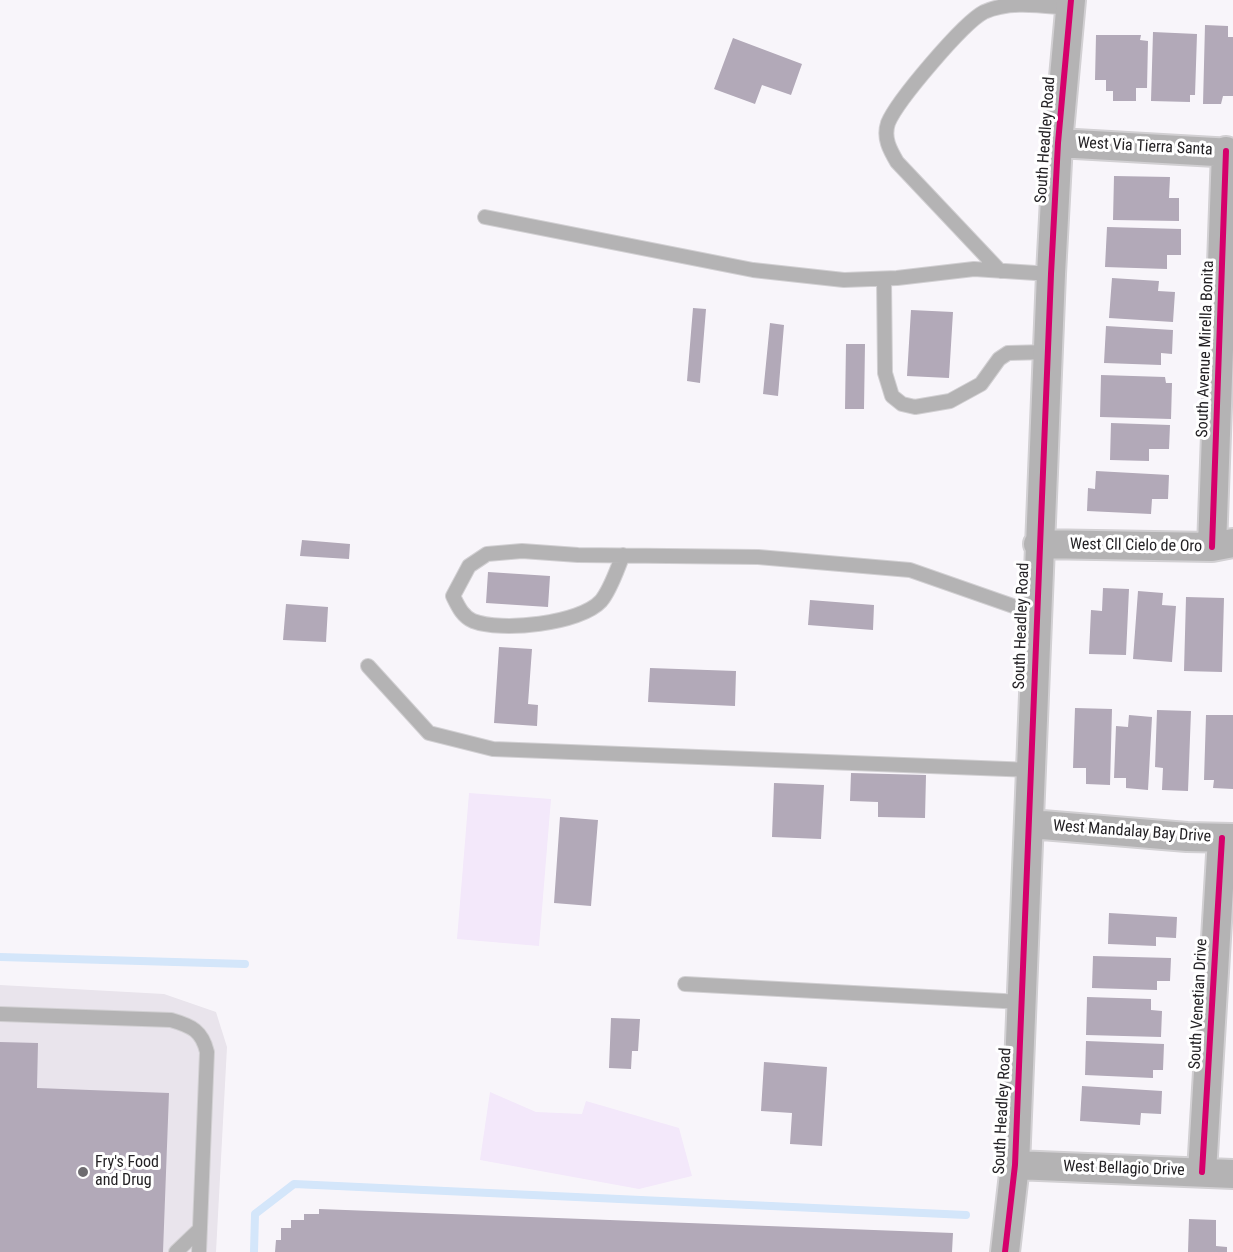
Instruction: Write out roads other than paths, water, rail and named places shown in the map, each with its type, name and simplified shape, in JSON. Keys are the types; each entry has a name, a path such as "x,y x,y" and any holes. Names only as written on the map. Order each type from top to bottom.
{"street":[{"name":"South Headley Road","path":"1005,1252 1015,1165 1032,770 1038,544 1051,274 1058,143 1071,4"},
{"name":"West Via Tierra Santa","path":"1058,143 1229,152"},
{"name":"South Avenue Mirella Bonita","path":"1223,545 1229,152"},
{"name":"West Cll Cielo de Oro","path":"1038,544 1223,545"},
{"name":"West Mandalay Bay Drive","path":"1030,824 1227,838"},
{"name":"South Venetian Drive","path":"1202,1172 1227,838"},
{"name":"West Bellagio Drive","path":"1015,1165 1233,1174"}],"lane":[{"path":"1000,271 897,162 887,145 888,124 952,40 984,12 1012,4 1071,4"},
{"path":"484,217 753,270 844,280 884,279 974,269 1051,274"},
{"path":"884,279 885,373 892,396 902,404 915,407 950,401 981,384 999,359 1008,353 1047,352"},
{"path":"623,555 601,600 579,616 540,623 497,625 473,621 462,613 453,596 469,566 487,554 522,551 758,557 910,570 1036,614"},
{"path":"368,666 429,733 493,749 1032,770"},
{"path":"685,984 1022,1002"},
{"path":"0,1014 171,1020 196,1029 203,1038 207,1052 199,1252"},
{"path":"176,1252 200,1229"}],"waterway":[{"path":"0,957 245,964"},
{"path":"254,1252 255,1214 294,1184 966,1215"}],"place":[{"name":"Fry's Food and Drug","path":"83,1172"}]}
